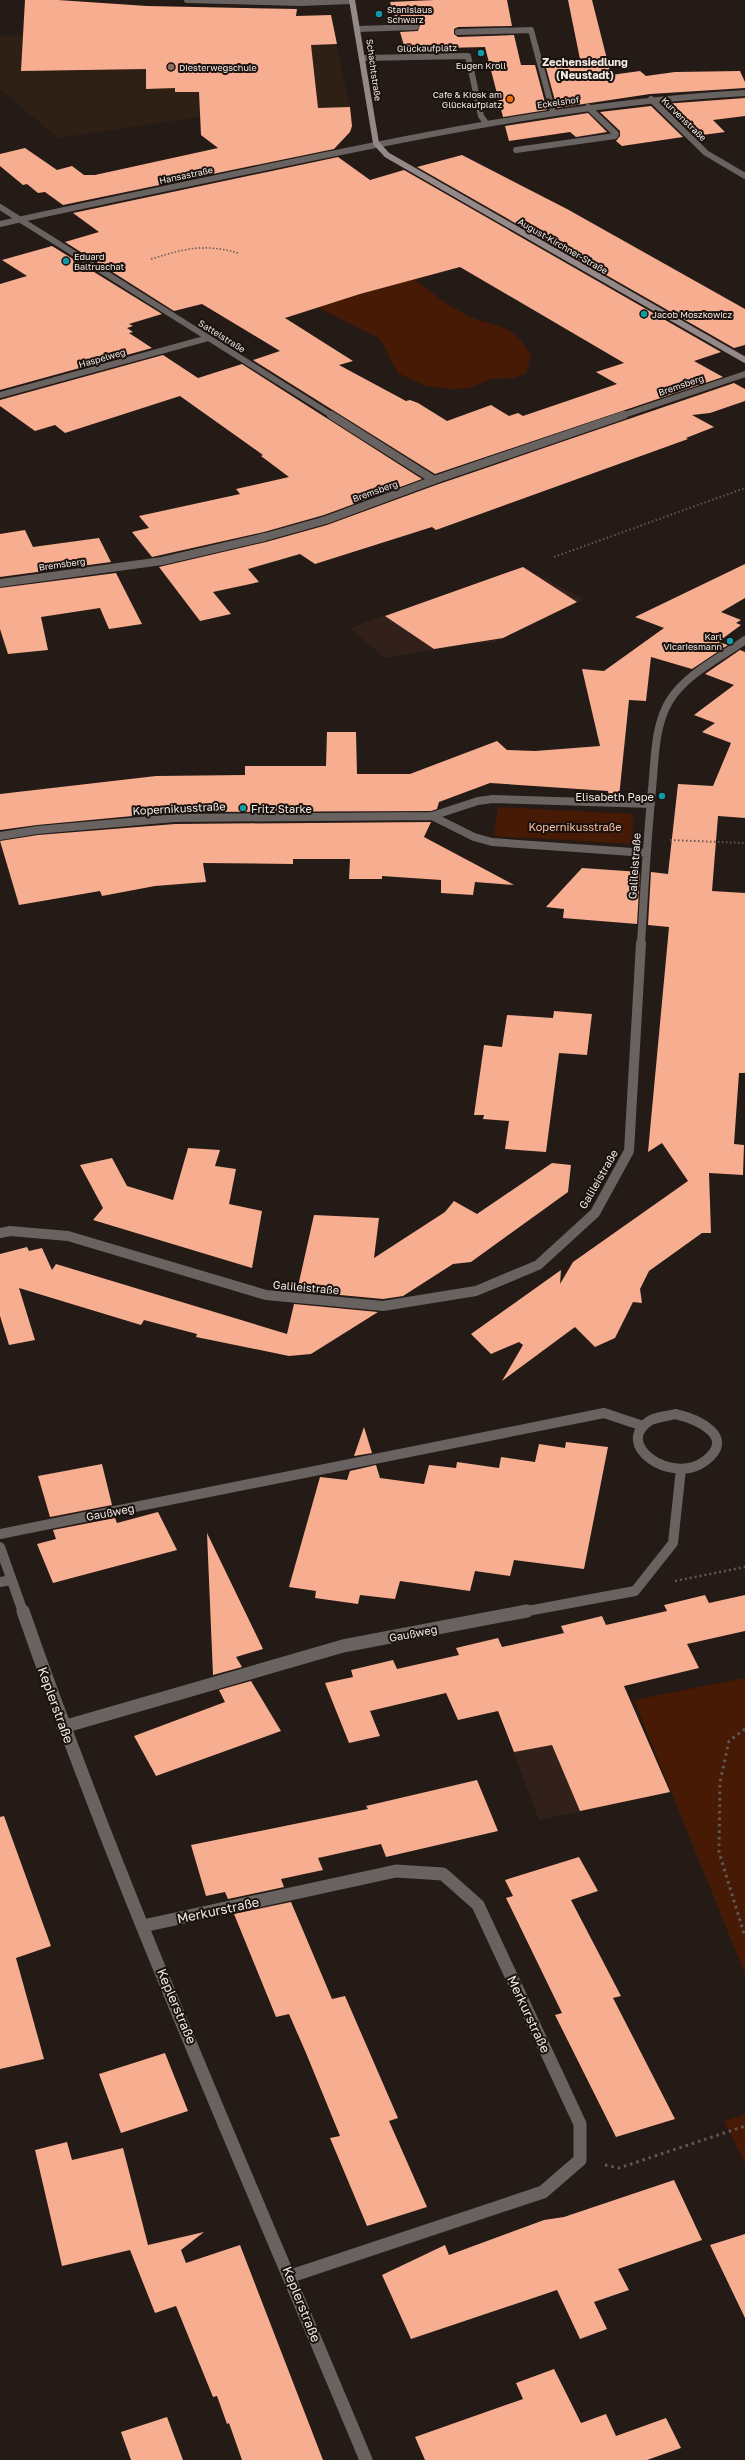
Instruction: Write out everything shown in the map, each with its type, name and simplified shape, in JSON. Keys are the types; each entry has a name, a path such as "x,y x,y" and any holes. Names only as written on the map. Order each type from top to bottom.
{"street":[{"path":"187,0 300,3 352,1"},
{"name":"Schachtstraße","path":"352,1 363,58 376,143"},
{"path":"358,29 416,27"},
{"path":"458,32 531,30 553,112"},
{"name":"Glückaufplatz","path":"363,58 468,56 482,116 486,123"},
{"name":"Eckelshof","path":"376,143 486,123 588,107 651,99 745,94"},
{"name":"Kurvenstraße","path":"651,99 687,137 712,157 745,176"},
{"path":"516,150 615,136 616,134 588,107"},
{"name":"Hansastraße","path":"0,224 376,143"},
{"name":"August-Kirchner-Straße","path":"376,143 387,155 745,360"},
{"name":"Sattelstraße","path":"0,207 18,220 434,480"},
{"name":"Haspelweg","path":"0,395 208,338"},
{"name":"Bremsberg","path":"0,583 162,561 265,537 326,520 434,480 745,374"},
{"name":"Galileistraße","path":"0,1233 10,1231 68,1236 266,1295 383,1306 476,1291 538,1265 595,1213 629,1151 646,853 656,746 669,701 684,683 745,640"},
{"name":"Kopernikusstraße","path":"0,836 37,830 175,818 432,816 478,801 499,798 651,804"},
{"name":"Kopernikusstraße","path":"432,816 474,837 492,842 646,853"},
{"name":"Gaußweg","path":"0,1534 604,1413 643,1426"},
{"path":"675,1414 700,1420 709,1427 716,1440 714,1453 698,1466 681,1469 660,1466 648,1460 641,1452 637,1443 638,1434 643,1426 662,1415 675,1414"},
{"name":"Gaußweg","path":"63,1727 343,1646 635,1591 673,1543 681,1469"},
{"name":"Keplerstraße","path":"0,1547 6,1581 63,1727 143,1926 291,2276 366,2460"},
{"name":"Merkurstraße","path":"143,1926 396,1871 443,1874 478,1905 580,2124 580,2160"},
{"path":"291,2276 543,2192 580,2160"}],"path":[{"path":"151,259 198,245 215,246 238,254"},
{"path":"554,557 745,488"},
{"path":"648,839 745,843"},
{"path":"692,1577 745,1567"},
{"path":"745,1729 729,1741 720,1782 720,1852 745,1936"},
{"path":"580,2160 620,2168 745,2126"}],"shaded area":[{"name":"Diesterwegschule","path":"0,35 336,44 350,107 239,111 58,138 0,89"},
{"path":"523,567 584,599 494,643 474,643 385,658 350,628"},
{"path":"630,1701 670,1792 539,1820 504,1726"}],"green space":[{"path":"414,279 440,299 468,316 504,328 517,337 531,356 526,373 513,378 491,379 470,388 453,389 426,386 398,373 380,339 317,307"},
{"name":"Kopernikusstraße","path":"498,807 633,814 632,844 494,836"},
{"path":"745,1678 745,1974 634,1700"},
{"path":"745,2114 745,2163 724,2121"}],"building":[{"path":"25,0 58,0 147,6 297,9 296,16 331,15 337,44 311,45 318,108 350,107 352,126 350,132 334,149 63,205 45,192 38,193 27,184 23,185 0,166 0,154 25,148 57,170 72,166 84,175 95,175 218,148 201,135 199,92 175,92 175,88 146,89 146,69 21,71"},
{"path":"434,0 507,0 512,26 458,27 454,29 454,34 458,37 514,35 521,65 535,65 547,110 503,117 485,47 405,49 400,32 418,31 420,25 416,22 397,23 390,2"},
{"path":"568,0 592,0 611,75 640,71 646,76 675,72 740,71 745,82 745,88 650,94 557,108 545,64 581,64"},
{"path":"745,98 745,116 713,120 725,132 695,136 663,104"},
{"path":"651,106 683,137 622,146 616,141 620,136 620,131 600,112"},
{"path":"588,113 607,132 576,137 570,132 509,141 505,126"},
{"path":"462,155 567,209 745,309 745,345 734,348 417,167"},
{"path":"338,157 370,180 404,170 721,352 694,361 723,377 435,474 253,360 280,351 202,304 174,311 65,242 99,232 73,213","holes":["460,267 624,363 596,372 617,384 523,416 518,413 509,416 491,405 447,421 418,403 410,400 406,401 339,365 353,361 285,318 360,294"]},
{"path":"52,246 162,314 129,324 133,326 127,328 133,332 129,333 152,348 0,390 0,284 27,276 2,260"},
{"path":"163,355 198,378 242,364 422,479 324,515 264,532 152,557 132,532 149,528 139,516 240,494 236,489 289,477 261,456 263,455 180,396 65,433 55,425 35,431 0,406 0,400"},
{"path":"734,383 745,389 745,401 710,413 692,415 714,427 686,438 688,439 436,530 432,527 315,564 300,554 248,569 259,582 213,592 231,614 200,621 159,567 266,542 327,525 436,485"},
{"path":"25,530 33,547 99,538 111,562 0,577 0,534"},
{"path":"745,564 745,598 721,612 741,620 736,623 741,625 718,642 728,645 692,669 651,657 646,701 629,700 619,797 609,797 608,791 490,783 439,802 437,809 431,811 175,812 0,830 0,794 156,776 245,775 245,766 326,766 327,732 356,732 357,774 410,774 497,741 507,750 535,751 600,746 582,669 604,671 664,628 635,617"},
{"path":"523,567 577,602 503,638 434,649 385,616"},
{"path":"116,573 142,624 109,629 100,608 41,617 48,650 8,654 0,629 0,588"},
{"path":"740,650 745,652 745,818 718,816 712,891 745,893 745,1073 739,1073 734,1144 744,1145 743,1175 709,1173 711,1233 702,1233 649,1271 640,1289 642,1303 633,1302 615,1338 595,1347 575,1327 502,1381 523,1345 519,1342 491,1354 471,1334 561,1270 560,1284 573,1262 688,1181 662,1143 648,1152 669,927 648,925 651,872 668,874 678,784 713,786 731,743 702,732 715,723 694,715 734,685 705,674"},
{"path":"431,822 424,837 514,885 475,882 473,895 441,893 441,880 382,876 382,879 349,879 350,859 293,859 293,864 203,863 206,882 155,886 102,896 100,891 19,905 0,841 38,835 175,824"},
{"path":"582,868 640,872 637,924 563,918 564,909 546,907"},
{"path":"554,1011 592,1014 587,1055 559,1053 546,1152 505,1149 509,1121 483,1119 484,1115 474,1115 484,1045 502,1047 507,1015 553,1018"},
{"path":"188,1148 220,1150 215,1166 236,1169 229,1204 262,1211 252,1268 93,1220 103,1208 80,1165 112,1158 127,1186 173,1200"},
{"path":"552,1163 571,1165 568,1192 471,1262 453,1264 403,1296 383,1299 297,1291 314,1215 379,1218 374,1258 445,1212 454,1201 477,1214"},
{"path":"27,1247 29,1251 42,1248 52,1270 56,1264 287,1334 294,1304 378,1312 311,1354 289,1356 196,1337 197,1334 144,1320 141,1325 19,1288 35,1340 9,1345 0,1316 0,1254"},
{"path":"364,1427 372,1453 354,1456"},
{"path":"566,1442 608,1447 584,1569 514,1560 510,1576 475,1571 470,1591 400,1581 395,1599 360,1595 358,1604 315,1598 316,1591 289,1587 320,1477 347,1480 350,1471 376,1465 380,1478 424,1484 429,1465 456,1468 457,1462 499,1468 501,1457 535,1462 539,1444 565,1448"},
{"path":"102,1464 112,1505 50,1517 38,1476"},
{"path":"158,1512 177,1550 53,1583 37,1544 56,1539 53,1530 115,1518 117,1523"},
{"path":"207,1533 263,1649 236,1657 242,1667 213,1675"},
{"path":"705,1595 709,1603 745,1595 745,1631 687,1644 699,1668 624,1686 670,1792 580,1811 552,1745 514,1752 498,1711 458,1720 446,1693 370,1711 380,1736 349,1743 325,1683 353,1677 351,1670 393,1660 397,1669 459,1655 456,1648 498,1638 502,1647 564,1633 561,1626 602,1616 606,1625 667,1611 664,1605"},
{"path":"251,1681 281,1731 156,1776 134,1736 225,1702 219,1690"},
{"path":"477,1780 498,1831 386,1857 381,1844 318,1858 323,1870 281,1879 284,1887 228,1899 225,1892 206,1896 191,1845 368,1809 366,1806"},
{"path":"4,1816 51,1946 16,1958 44,2059 0,2069 0,1817"},
{"path":"579,1857 598,1891 571,1900 621,1996 613,1998 675,2119 616,2137 555,2015 562,2013 506,1898 513,1896 505,1880"},
{"path":"291,1902 332,1999 345,1996 398,2118 389,2121 427,2207 367,2226 330,2138 340,2136 306,2053 289,2014 276,2017 234,1914"},
{"path":"165,2053 188,2111 121,2133 99,2074"},
{"path":"67,2142 72,2160 123,2148 148,2245 204,2232 181,2250 186,2263 240,2245 323,2460 242,2460 229,2423 227,2424 217,2396 213,2397 176,2306 155,2313 130,2250 62,2266 35,2150"},
{"path":"674,2180 702,2240 618,2269 629,2290 594,2302 607,2329 580,2339 557,2290 411,2339 382,2275 445,2245 449,2255 544,2220 564,2217"},
{"path":"745,2234 745,2318 710,2245"},
{"path":"554,2369 581,2423 606,2414 616,2436 666,2418 681,2448 647,2460 425,2460 415,2437 523,2399 516,2383"},
{"path":"167,2417 183,2460 131,2460 121,2432"}],"place":[{"name":"Stanislaus Schwarz","path":"379,14"},
{"name":"Eugen Kroll","path":"481,53"},
{"name":"Diesterwegschule","path":"171,67"},
{"name":"Cafe & Kiosk am Glückaufplatz","path":"510,99"},
{"name":"Eduard Baltruschat","path":"66,261"},
{"name":"Jacob Moszkowicz","path":"644,314"},
{"name":"Karl Vicariesmann","path":"730,641"},
{"name":"Elisabeth Pape","path":"662,796"},
{"name":"Fritz Starke","path":"243,808"}],"district":[{"name":"Zechensiedlung (Neustadt)","path":"585,67"}]}
